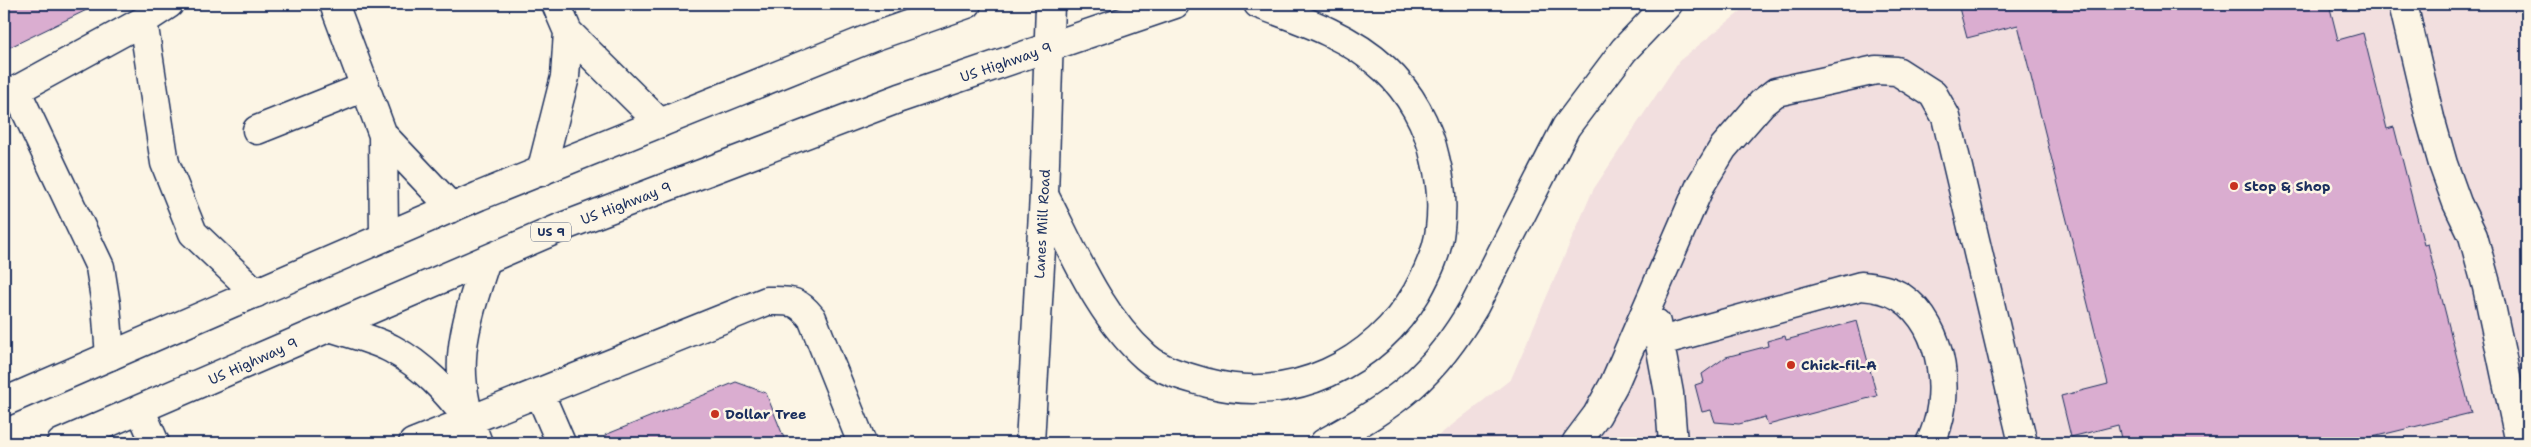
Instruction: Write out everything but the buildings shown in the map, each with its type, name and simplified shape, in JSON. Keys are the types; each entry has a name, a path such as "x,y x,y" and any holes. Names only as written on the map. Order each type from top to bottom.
{"main road":[{"path":"110,356 106,305 100,267 10,93 143,21 169,4"},
{"path":"334,4 383,136 384,237"},
{"path":"556,4 568,32 660,123"},
{"path":"4,402 452,208 873,37 967,4"},
{"name":"Lanes Mill Road","path":"1030,443 1044,195 1050,4"},
{"name":"US Highway 9","path":"61,443 141,411 330,327 588,217 882,105 1175,4"},
{"path":"1044,195 1086,276 1117,328 1148,358 1175,374 1224,387 1264,389 1308,381 1351,362 1382,339 1404,315 1426,276 1435,252 1440,229 1441,182 1431,138 1414,104 1386,70 1362,51 1319,26 1258,4"},
{"path":"1324,443 1376,414 1412,387 1436,364 1459,333 1475,305 1566,127 1624,50 1668,4"},
{"path":"2403,4 2443,164 2457,203 2473,236 2485,279 2522,433"},
{"path":"143,21 165,163 193,233 256,293"},
{"path":"540,172 565,77 568,32"},
{"path":"1576,443 1597,415 1614,384 1700,186 1723,148 1762,103 1776,92 1876,70 1897,71 1933,94 1946,117 2023,443"},
{"path":"257,130 365,87"},
{"path":"383,136 452,208"},
{"path":"474,432 460,360 462,339 486,260"},
{"path":"1661,341 1861,286 1880,288 1901,297 1921,316 1932,336 1942,371 1944,398 1939,427 1930,443"},
{"path":"413,443 474,432 540,392 767,301 786,301 802,305 812,318 862,443"},
{"path":"1649,302 1661,341 1669,393 1673,443"},
{"path":"330,327 391,348 420,367 447,392 474,432"},
{"path":"540,392 561,443"},
{"path":"141,411 154,443"}],"shaded area":[{"path":"1750,4 2527,4 2527,443 1429,443 1511,379 1593,190 1679,61"}],"place":[{"name":"Stop & Shop","path":"2234,186"},
{"name":"Chick-fil-A","path":"1791,365"},
{"name":"Dollar Tree","path":"715,414"}]}
